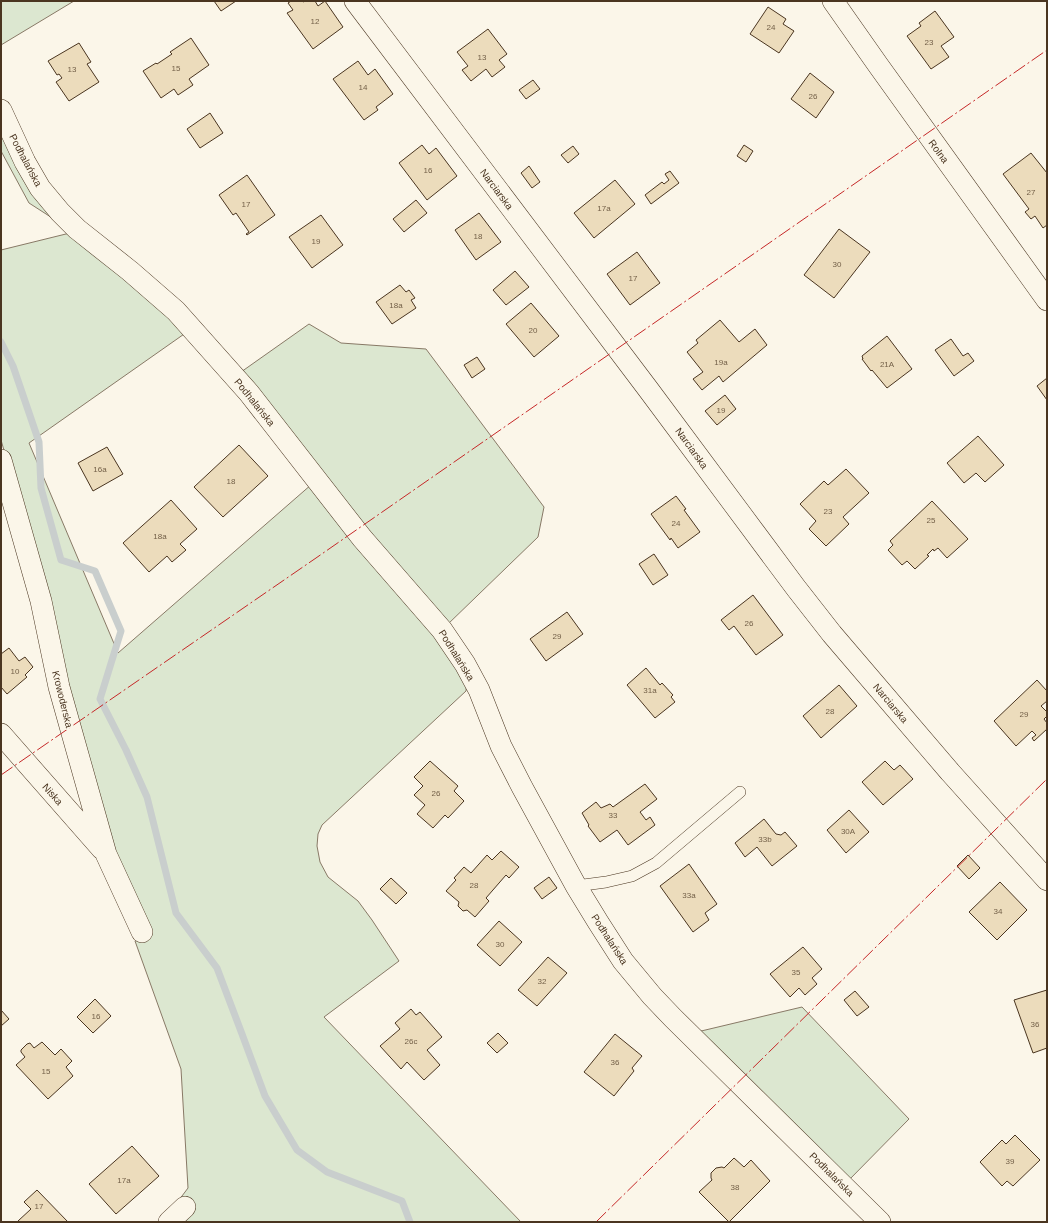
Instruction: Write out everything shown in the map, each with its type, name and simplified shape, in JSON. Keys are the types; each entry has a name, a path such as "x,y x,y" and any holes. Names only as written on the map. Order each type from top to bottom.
{"street":[{"name":"Narciarska","path":"355,1 643,382 796,588 837,640 950,772 1047,880"},
{"name":"Rolna","path":"833,1 1047,300"},
{"name":"Podhalańska","path":"1,110 25,162 40,188 60,212 77,229 130,271 176,311 249,393 362,538 442,630 479,690 501,746 576,886 623,961 652,996 673,1018 880,1222"},
{"name":"Krowoderska","path":"1,460 41,602 59,687 106,854 142,932"},
{"name":"Niska","path":"1,734 106,854"},
{"path":"169,1222 186,1207"}],"lane":[{"path":"576,886 606,882 632,876 656,863 740,792"}],"green space":[{"path":"1,1 74,1 1,45"},
{"path":"1,124 20,164 187,332 29,443 118,653 312,484 409,602 467,679 466,691 322,825 318,834 317,846 320,862 328,877 358,901 399,961 324,1017 521,1222 186,1222 173,1208 188,1188 181,1069 135,941 150,933 110,850 47,599 1,440 1,250 74,232 29,203 1,151"},
{"path":"309,324 341,343 426,349 544,507 538,537 447,625 369,537 241,372"},
{"path":"802,1007 909,1119 847,1182 697,1032"}],"building":[{"path":"214,1 236,1 221,11"},
{"path":"291,1 315,1 318,6 325,1 343,27 313,49 287,13 293,10 288,3"},
{"path":"768,7 786,19 783,24 794,31 779,53 750,34"},
{"path":"935,11 954,37 941,46 949,57 931,69 907,36 921,26 919,23"},
{"path":"488,29 507,54 499,60 505,67 492,77 486,69 471,81 462,70 468,66 457,52"},
{"path":"191,38 209,65 189,79 193,85 178,95 174,89 161,98 143,71 172,54 170,52"},
{"path":"79,43 91,62 87,64 99,82 69,101 56,82 62,78 59,74 57,75 48,61"},
{"path":"358,61 368,75 375,69 393,94 376,107 378,110 364,120 333,79"},
{"path":"810,73 834,92 816,118 791,99"},
{"path":"533,80 540,89 526,99 519,90"},
{"path":"210,113 223,133 200,148 187,129"},
{"path":"422,145 429,154 436,148 457,176 427,200 399,163"},
{"path":"744,145 753,151 746,162 737,156"},
{"path":"573,146 579,154 568,163 561,155"},
{"path":"1031,153 1047,173 1047,225 1043,228 1035,216 1031,219 1025,212 1029,209 1003,174"},
{"path":"529,166 540,182 532,188 521,173"},
{"path":"670,171 679,183 651,204 645,195 662,182 664,184 669,180 665,174"},
{"path":"247,175 275,215 247,235 246,234 249,232 236,213 233,215 219,195"},
{"path":"615,180 635,204 594,238 574,213"},
{"path":"416,200 427,213 404,232 393,219"},
{"path":"479,213 501,242 476,260 455,230"},
{"path":"321,215 343,245 312,268 289,237"},
{"path":"839,229 870,252 834,298 804,275"},
{"path":"637,252 660,283 630,305 607,274"},
{"path":"515,271 529,287 506,305 493,290"},
{"path":"400,285 406,292 409,290 415,298 411,300 416,308 392,324 376,302"},
{"path":"531,303 559,336 534,357 506,324"},
{"path":"720,320 739,342 755,329 767,345 723,382 719,376 702,390 693,379 703,372 687,352 698,343 696,340"},
{"path":"887,336 912,369 887,388 872,370 871,371 862,359 862,356"},
{"path":"951,339 963,356 968,353 974,361 954,376 935,350"},
{"path":"477,357 485,369 472,378 464,365"},
{"path":"1047,378 1047,400 1037,386"},
{"path":"725,395 736,409 717,425 705,411"},
{"path":"978,436 1004,465 985,482 976,473 964,483 947,463"},
{"path":"239,445 268,476 223,517 194,487"},
{"path":"107,447 123,474 93,491 78,463"},
{"path":"846,469 869,493 843,517 849,524 826,546 809,529 816,521 800,504 824,481 828,485"},
{"path":"676,496 700,532 678,548 671,538 670,540 651,514"},
{"path":"171,500 197,529 180,544 186,550 172,562 167,556 149,572 123,543"},
{"path":"932,501 968,539 947,558 938,548 934,551 933,549 927,555 929,556 915,569 907,561 902,565 888,550 893,545 890,541"},
{"path":"654,554 668,575 653,585 639,564"},
{"path":"753,595 783,635 756,655 734,626 729,630 721,620"},
{"path":"567,612 583,634 546,661 530,639"},
{"path":"9,648 19,661 25,657 33,667 25,675 27,677 7,694 1,687 1,654"},
{"path":"646,668 660,685 662,683 673,695 671,697 675,702 655,718 627,685"},
{"path":"1037,680 1047,691 1047,701 1041,706 1047,712 1047,716 1044,719 1047,723 1047,729 1034,741 1032,738 1036,735 1032,731 1016,746 994,721"},
{"path":"839,685 857,706 821,738 803,716"},
{"path":"430,761 458,786 454,791 464,801 448,818 445,815 433,828 417,814 425,805 414,795 423,786 414,777"},
{"path":"885,761 894,770 900,765 913,779 883,805 862,782"},
{"path":"645,784 657,799 640,812 646,820 650,817 655,825 628,845 617,830 600,842 588,826 589,825 582,813 596,802 601,808 610,804 613,807"},
{"path":"849,810 869,832 846,853 827,830"},
{"path":"764,819 776,834 781,835 785,832 797,846 772,866 757,847 745,857 735,843"},
{"path":"501,851 519,867 509,878 506,875 486,898 489,901 475,917 467,910 463,911 458,906 459,902 446,891 456,880 454,878 464,867 471,873 487,855 492,860"},
{"path":"968,855 980,868 969,879 957,866"},
{"path":"689,864 717,904 705,913 709,920 693,932 660,886"},
{"path":"549,877 557,888 542,899 534,888"},
{"path":"391,878 407,893 396,904 380,889"},
{"path":"1000,882 1027,910 997,940 969,912"},
{"path":"499,921 522,942 500,966 477,945"},
{"path":"803,947 822,969 812,978 817,984 805,995 799,988 790,997 770,974"},
{"path":"548,957 567,973 537,1006 518,990"},
{"path":"1047,990 1047,1048 1033,1053 1014,1000"},
{"path":"855,991 869,1007 857,1016 844,1000"},
{"path":"95,999 111,1016 93,1033 77,1017"},
{"path":"411,1009 416,1015 420,1012 442,1037 427,1050 440,1065 424,1080 407,1062 401,1069 380,1046 400,1029 395,1023"},
{"path":"1,1010 9,1019 1,1026"},
{"path":"498,1033 508,1043 497,1053 487,1043"},
{"path":"615,1034 642,1056 632,1068 634,1071 614,1096 584,1072"},
{"path":"42,1042 55,1055 61,1049 72,1061 66,1067 73,1076 48,1099 16,1065 25,1057 21,1050 27,1044 30,1043 34,1048"},
{"path":"1015,1135 1040,1160 1013,1186 1007,1181 1002,1186 980,1162 1002,1140 1006,1144"},
{"path":"132,1146 159,1176 116,1214 89,1184"},
{"path":"734,1158 744,1167 751,1160 770,1181 729,1222 699,1192 712,1180 711,1173 716,1168 724,1168"},
{"path":"37,1190 68,1222 18,1221 31,1209 24,1202"}],"waterway":[{"path":"1,342 13,366 39,442 41,488 61,560 95,571 121,631 100,699 126,750 147,797 176,913 217,968 265,1096 297,1150 327,1172 402,1201 410,1222"}],"power":[{"path":"1,775 1047,50"},
{"path":"596,1222 1047,779"}]}
